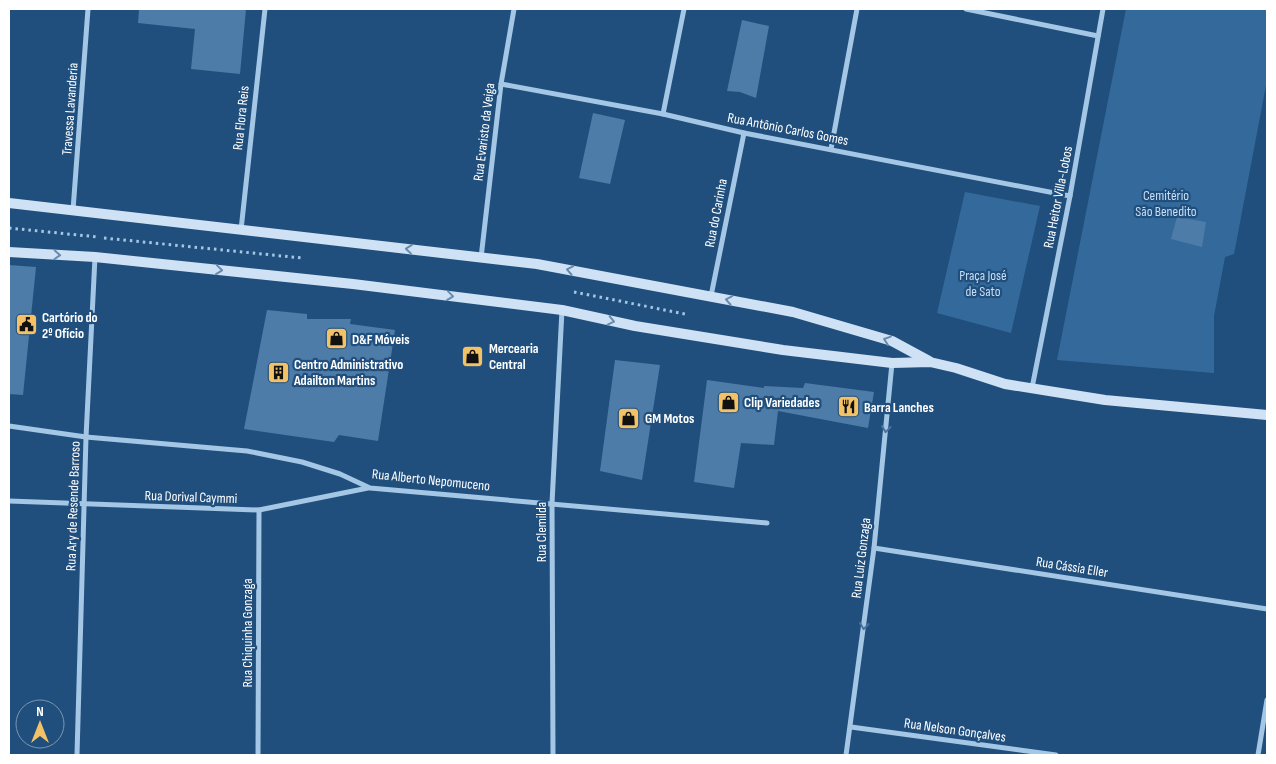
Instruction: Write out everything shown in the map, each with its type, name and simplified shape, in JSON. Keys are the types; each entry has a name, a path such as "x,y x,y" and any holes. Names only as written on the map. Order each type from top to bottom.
{"street":[{"name":"Travessa Lavanderia","path":"73,211 88,9"},
{"name":"Rua Flora Reis","path":"241,230 264,9"},
{"name":"Rua Evaristo da Veiga","path":"481,258 501,84 514,9"},
{"path":"663,114 684,9"},
{"path":"831,150 857,9"},
{"path":"966,9 1098,36"},
{"name":"Rua Heitor Villa-Lobos","path":"1032,389 1070,196 1103,9"},
{"name":"Rua Antônio Carlos Gomes","path":"501,84 663,114 744,133 1070,196"},
{"name":"Rua do Carinha","path":"711,297 744,133"},
{"path":"9,203 537,264 792,312 892,341 930,362"},
{"path":"9,252 95,257 354,284 562,310 665,331 783,350 892,363 930,362 956,368 1005,384 1105,400 1267,415"},
{"name":"Rua Ary de Resende Barroso","path":"77,755 86,437 95,257"},
{"name":"Rua Clemilda","path":"554,755 552,503 562,310"},
{"name":"Rua Luiz Gonzaga","path":"846,755 874,548 892,363"},
{"name":"Rua Alberto Nepomuceno","path":"9,426 86,437 247,452 302,462 340,474 370,488 767,523"},
{"name":"Rua Dorival Caymmi","path":"9,501 259,510 370,488"},
{"name":"Rua Chiquinha Gonzaga","path":"258,755 259,510"},
{"name":"Rua Cássia Eller","path":"874,548 1267,609"},
{"path":"1258,755 1267,700"},
{"name":"Rua Nelson Gonçalves","path":"851,727 1056,755"}],"path":[{"path":"204,225 208,269"}],"green space":[{"name":"Cemitério São Benedito","path":"1126,9 1267,9 1267,80 1234,254 1225,257 1214,316 1214,373 1057,360"},
{"name":"Praça José de Sato","path":"965,192 1040,206 1011,333 937,313"}],"building":[{"path":"139,9 246,9 240,74 191,69 195,29 138,23"},
{"path":"742,20 769,26 756,98 740,92 727,91"},
{"path":"593,113 625,120 610,184 579,178"},
{"path":"1177,217 1206,222 1202,247 1171,239"},
{"path":"9,265 36,267 23,395 9,394"},
{"path":"267,310 307,314 307,319 351,319 350,324 395,330 378,441 339,435 334,442 244,429"},
{"name":"GM Motos","path":"615,360 660,365 642,480 600,471"},
{"path":"707,380 764,388 764,386 803,388 805,383 874,392 868,428 778,411 774,445 741,443 734,488 694,482"}],"place":[{"name":"Cartório do 2º Ofício","path":"26,325"},
{"name":"D&F Móveis","path":"336,339"},
{"name":"Mercearia Central","path":"473,356"},
{"name":"Centro Administrativo Adailton Martins","path":"278,372"},
{"name":"Clip Variedades","path":"728,402"},
{"name":"Barra Lanches","path":"848,407"},
{"name":"GM Motos","path":"629,418"}]}
